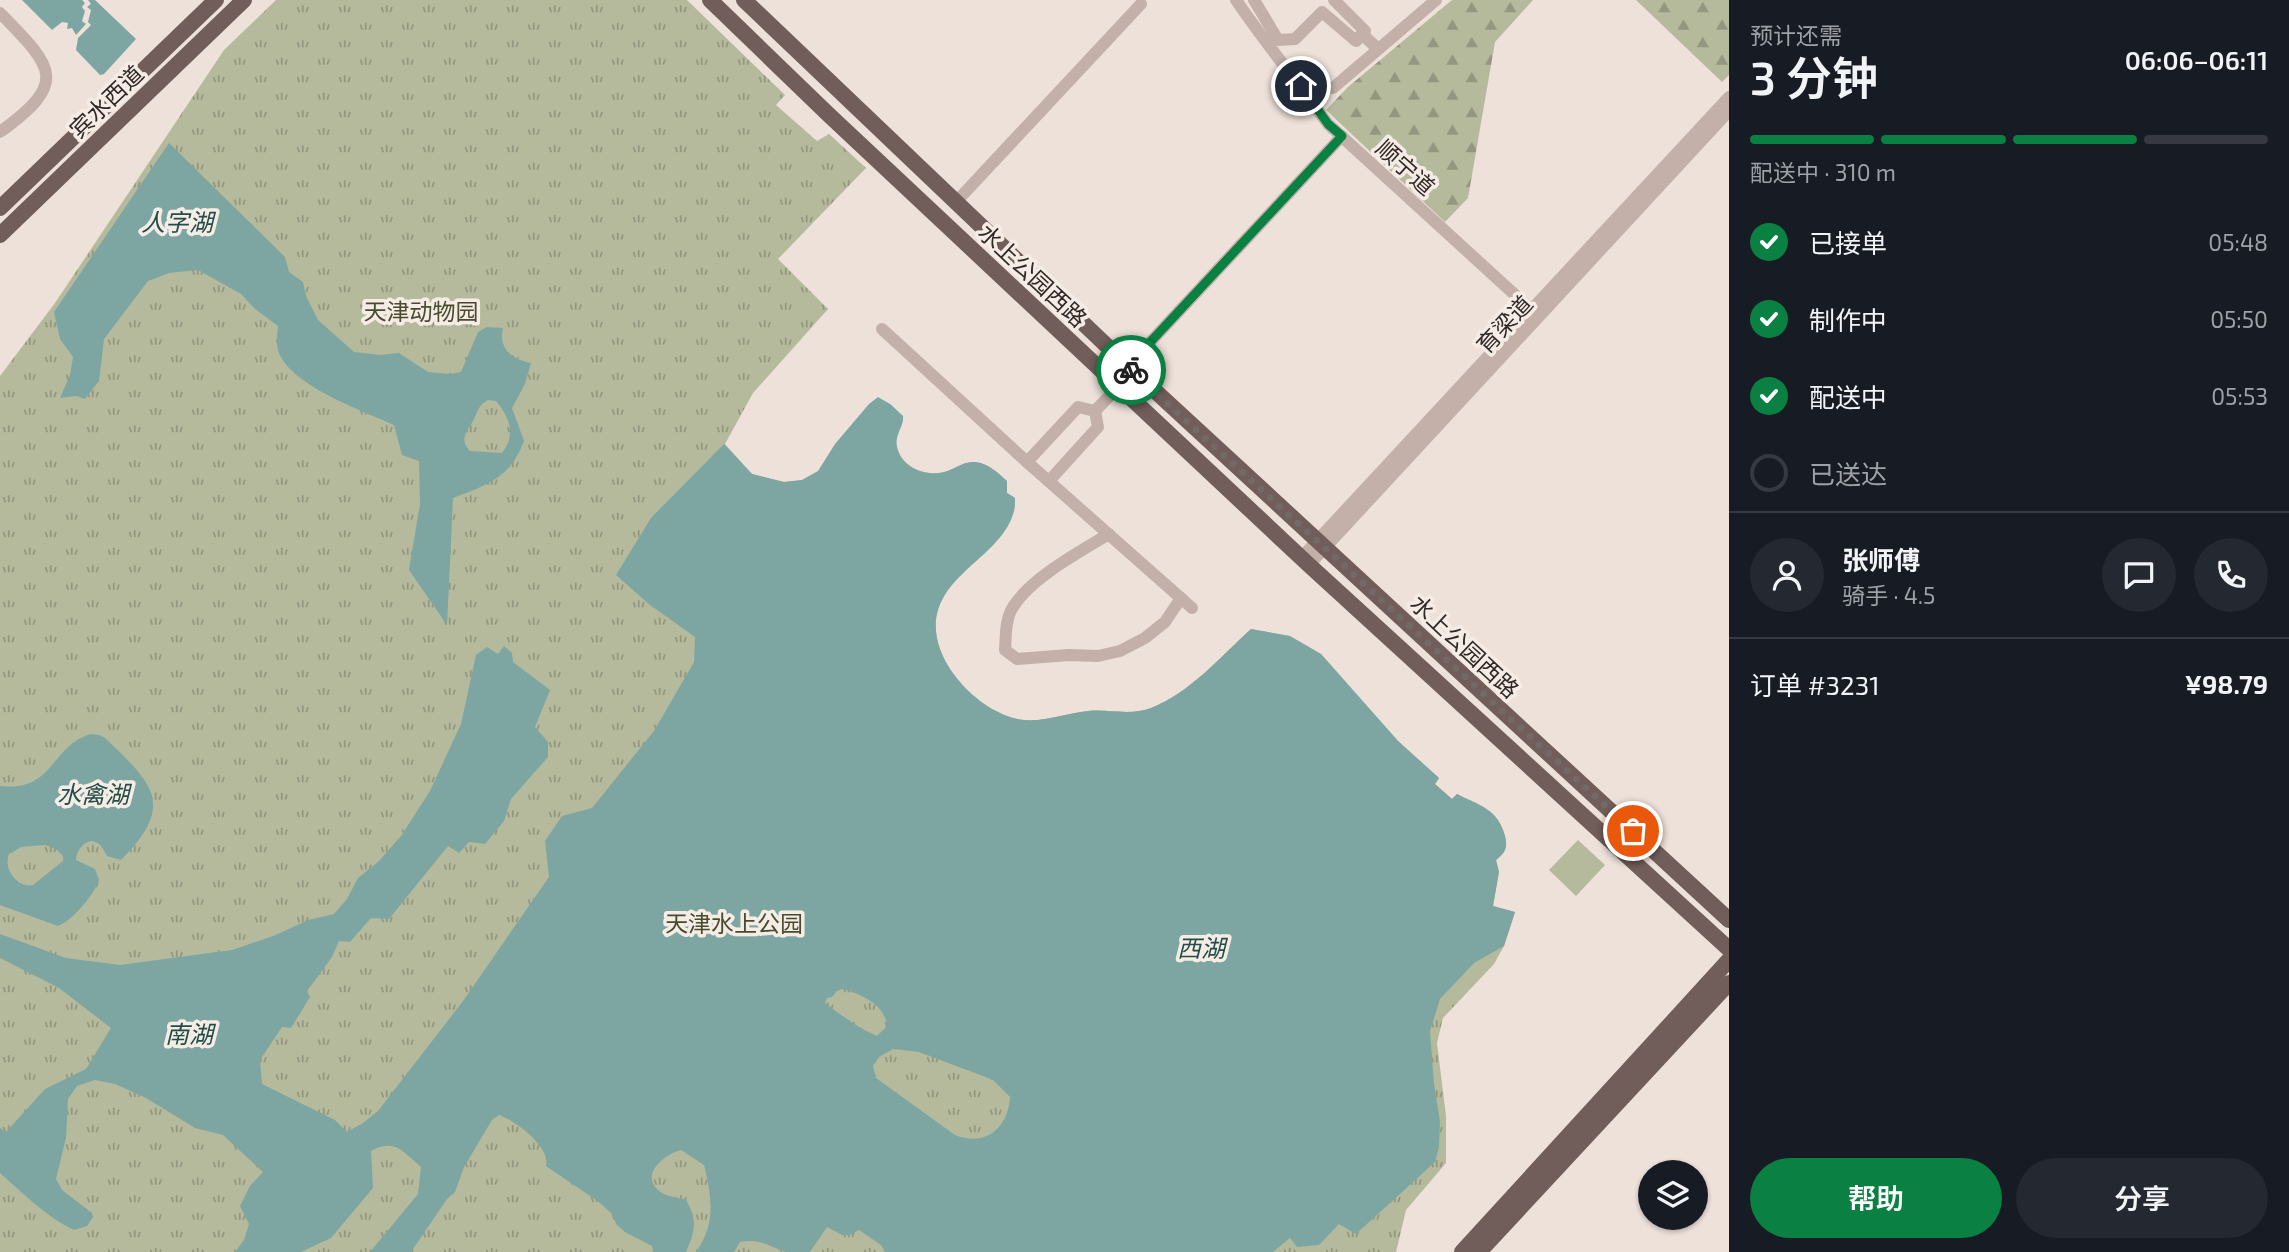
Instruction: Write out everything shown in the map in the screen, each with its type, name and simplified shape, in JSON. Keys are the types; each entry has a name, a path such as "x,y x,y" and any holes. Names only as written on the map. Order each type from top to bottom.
{"main road":[{"name":"宾水西道","path":"0,208 216,0"},
{"name":"宾水西道","path":"0,235 244,0"},
{"name":"水上公园西路","path":"710,0 1305,562 1729,949"},
{"name":"水上公园西路","path":"744,0 1128,366 1729,920"},
{"path":"1462,1252 1729,960"},
{"path":"1479,1252 1729,983"}],"street":[{"name":"顺宁道","path":"1236,0 1328,124 1535,314"},
{"path":"1260,3 1278,40 1295,39 1333,0 1365,31 1356,41 1322,12"},
{"path":"1301,86 1333,88 1436,0"},
{"path":"955,203 1141,4"},
{"path":"0,13 23,36 46,67 47,88 26,113 0,132"},
{"path":"1362,34 1378,49"},
{"path":"1305,562 1535,314 1729,97"},
{"name":"育梁道","path":"1535,314 1729,111"},
{"path":"1049,481 1098,427 1096,411 1118,387 1128,366 1342,136"},
{"path":"882,329 1192,608"},
{"path":"1027,462 1078,407 1096,411"},
{"path":"1108,534 1052,569 1012,608 1005,650 1009,656 1017,659 1098,656 1120,651 1145,638 1165,622 1181,598"}],"green space":[{"path":"276,0 687,0 785,95 776,105 817,141 829,134 866,168 778,259 828,309 753,393 725,444 752,474 784,482 802,480 818,472 827,460 890,404 903,416 896,443 907,464 932,473 944,472 970,462 984,464 1007,481 1007,493 1015,498 1014,512 1006,530 955,582 944,596 938,612 936,631 946,661 966,689 980,701 1009,717 1024,720 1040,720 1088,711 1143,710 1165,701 1192,684 1251,629 1289,636 1321,654 1398,741 1439,778 1435,784 1452,799 1457,794 1493,814 1502,827 1506,847 1496,860 1499,872 1493,906 1515,912 1504,946 1494,964 1443,1018 1437,1043 1446,1116 1446,1163 1406,1210 1396,1252 0,1252 0,376 55,303 224,50"},
{"path":"1452,0 1533,0 1495,42 1468,198 1445,222 1326,110 1348,87"},
{"path":"1636,0 1729,0 1729,75 1722,82"},
{"path":"1578,840 1605,865 1576,896 1549,870"}],"water":[{"path":"22,0 82,0 85,3 82,7 85,11 82,21 86,24 76,35 72,28 67,29 68,23 62,22 52,30"},
{"path":"88,0 95,0 136,39 104,74 100,75 76,50 78,38 91,25 88,22 91,10 87,7 91,4"},
{"name":"人字湖","path":"169,143 285,257 289,272 303,282 306,296 318,320 354,352 380,355 399,353 428,372 450,374 461,372 478,332 487,327 503,328 503,342 508,352 531,363 525,384 512,408 524,441 505,472 477,489 453,498 447,625 409,570 420,504 419,461 402,455 394,425 330,396 299,377 279,353 278,326 255,309 241,294 198,270 169,273 148,281 104,339 99,381 85,399 76,396 60,398 70,375 73,357 60,339 54,312","holes":["488,400 496,401 508,420 510,433 506,447 502,453 470,451 464,439 467,431 479,408"]},
{"name":"西湖","path":"878,397 903,416 897,447 899,454 913,468 939,473 966,463 984,464 1007,481 1007,493 1015,498 1014,512 1006,530 955,582 944,596 938,612 936,631 946,661 966,689 980,701 1009,717 1024,720 1040,720 1088,711 1143,710 1165,701 1192,684 1251,629 1290,636 1321,654 1398,741 1439,778 1435,784 1452,799 1457,794 1487,809 1498,820 1505,836 1506,847 1496,860 1499,872 1493,906 1515,912 1504,946 1474,963 1440,999 1430,1031 1440,1121 1439,1147 1435,1162 1356,1234 1339,1224 1319,1245 1297,1247 1290,1238 1273,1252 885,1252 881,1245 859,1230 850,1235 842,1235 827,1227 810,1252 786,1252 753,1241 740,1242 734,1252 696,1252 707,1231 709,1189 704,1165 681,1150 662,1160 653,1171 652,1178 653,1184 661,1192 686,1200 694,1220 691,1238 686,1252 653,1252 652,1246 625,1232 616,1224 613,1215 599,1202 546,1166 546,1159 538,1143 523,1129 499,1115 492,1120 464,1167 455,1192 447,1199 411,1252 370,1252 418,1194 421,1167 398,1148 386,1146 371,1151 373,1188 331,1238 301,1252 235,1252 244,1240 249,1224 240,1206 250,1186 263,1172 223,1135 195,1128 146,1098 115,1084 95,1080 77,1086 68,1099 66,1138 56,1179 62,1190 92,1213 93,1217 87,1226 74,1230 63,1224 0,1173 0,1128 6,1132 45,1089 86,1069 111,1028 59,988 0,958 0,934 66,958 120,965 232,950 276,935 308,920 334,914 347,899 358,878 379,861 401,836 430,791 461,724 476,655 487,647 498,654 504,646 512,653 513,662 550,690 535,727 548,742 548,757 511,799 504,821 485,844 469,842 459,853 448,846 389,919 371,918 350,942 339,941 332,957 307,991 310,997 291,1028 282,1027 260,1060 262,1084 335,1120 347,1132 378,1111 463,1001 549,877 545,841 562,816 592,808 654,731 694,662 695,637 650,605 616,575 651,518 724,444 752,474 784,482 802,480 818,471 835,444","holes":["842,989 871,1001 882,1012 887,1026 877,1036 825,1003 827,998","893,1049 919,1052 993,1080 1010,1097 1005,1118 1000,1126 985,1137 976,1139 955,1135 876,1078 873,1066 879,1057"]},
{"name":"水禽湖","path":"90,734 105,738 145,782 152,795 153,809 149,824 121,860 107,856 96,842 84,844 76,860 95,869 99,880 82,907 58,926 0,905 0,786 18,786 31,782 50,768 77,740","holes":["45,845 56,849 63,856 63,861 33,885 22,884 10,871 9,854 21,847"]}],"way so far":[{"path":"1131,370 1633,831"}],"route":[{"path":"1131,370 1128,366 1342,136 1328,124 1301,86"}],"park label":[{"name":"天津动物园","path":"421,311"},
{"name":"天津水上公园","path":"734,923"}],"water label":[{"name":"南湖","path":"189,1033"}]}
